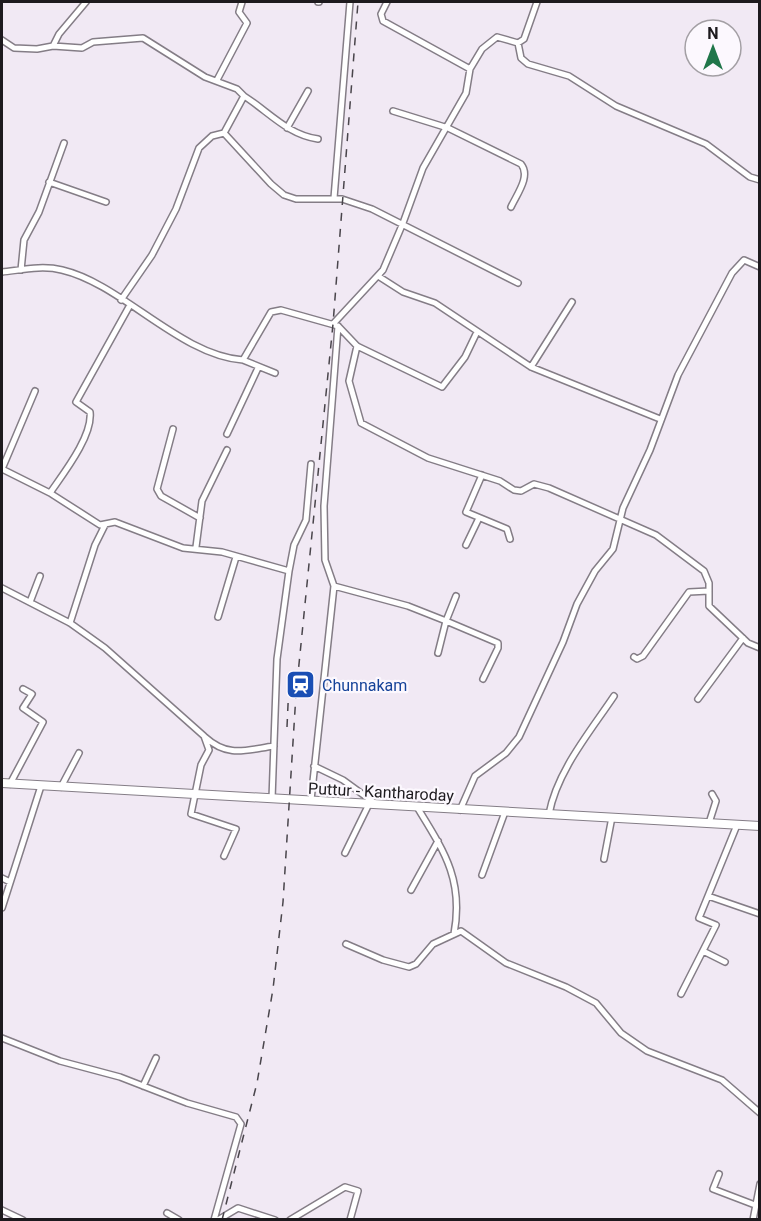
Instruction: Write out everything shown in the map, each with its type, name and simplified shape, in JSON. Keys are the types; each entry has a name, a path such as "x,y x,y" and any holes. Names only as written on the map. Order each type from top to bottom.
{"main road":[{"name":"Puttur - Kantharoday","path":"6,783 759,826"}],"street":[{"path":"53,45 58,34 86,2"},
{"path":"217,80 247,23 239,12 242,2"},
{"path":"334,198 350,2"},
{"path":"387,2 381,14 383,21 470,69"},
{"path":"519,44 524,39 537,2"},
{"path":"311,801 334,586 325,560 324,506 336,325 382,270 403,223 423,168 466,93 470,69 488,42 496,37 519,44"},
{"path":"2,40 14,48 37,49 53,45 82,48 93,42 143,38 205,77 237,89 287,128 303,137 318,139"},
{"path":"519,44 521,57 528,64 569,76 616,106 706,144 750,177 759,180"},
{"path":"287,128 308,91"},
{"path":"121,300 152,255 176,209 199,148 212,136 224,133 244,96"},
{"path":"393,111 448,128 521,164 526,175 511,207"},
{"path":"224,133 284,195 317,200 334,198 372,209 518,283"},
{"path":"21,270 24,240 39,212 64,143"},
{"path":"49,182 106,202"},
{"path":"460,810 475,776 506,753 519,737 563,642 577,604 595,571 613,549 620,519 650,450 678,375 732,273 744,260 759,267"},
{"path":"2,272 59,269 75,274 193,344 275,373"},
{"path":"378,276 403,292 435,303 531,368 660,419"},
{"path":"531,368 572,302"},
{"path":"50,493 74,458 87,431 90,412 76,402 130,305"},
{"path":"243,360 271,312 275,310 336,325 357,346 442,387 465,357 477,332"},
{"path":"357,346 349,381 362,423 428,458 500,481 514,490 521,491 534,484 549,488 656,535 704,571 709,591 709,606 743,638 759,648"},
{"path":"227,434 258,368"},
{"path":"35,391 2,469 50,493 100,525 115,522 183,548 196,548 236,556 289,571"},
{"path":"173,429 157,489 161,496 200,518"},
{"path":"196,548 202,501 227,450"},
{"path":"272,799 277,659 294,545 306,520 311,464"},
{"path":"482,475 466,507 466,512 507,530 510,539"},
{"path":"466,545 479,518"},
{"path":"70,623 95,545 105,525"},
{"path":"218,617 236,556"},
{"path":"30,602 40,576"},
{"path":"334,586 408,606 498,643 498,648 483,679"},
{"path":"2,588 70,623 121,661 215,746 229,752 274,747"},
{"path":"634,657 637,659 643,656 689,592 709,591"},
{"path":"438,653 446,621 456,596"},
{"path":"698,699 743,638"},
{"path":"6,783 43,722 23,708 32,694 23,689"},
{"path":"549,814 551,801 565,771 614,696"},
{"path":"204,736 209,750 201,765 191,814 236,829 224,856"},
{"path":"61,787 78,753"},
{"path":"314,766 344,780 378,805"},
{"path":"2,908 41,786"},
{"path":"709,823 716,801 712,794"},
{"path":"345,853 369,804"},
{"path":"417,807 448,860 456,891 457,918 454,934"},
{"path":"482,875 505,812"},
{"path":"604,859 612,817"},
{"path":"681,994 716,925 699,918 737,825"},
{"path":"411,890 438,841"},
{"path":"2,878 10,882"},
{"path":"708,896 759,914"},
{"path":"346,944 382,960 408,967 416,964 433,944 461,931 506,963 566,987 596,1004 621,1033 646,1051 722,1080 759,1113"},
{"path":"703,951 725,962"},
{"path":"2,1038 60,1061 236,1117 241,1124 216,1220"},
{"path":"143,1086 156,1058"},
{"path":"719,1174 713,1189 754,1206"},
{"path":"753,1220 759,1184"},
{"path":"290,1220 345,1187 358,1191 358,1199 350,1220"},
{"path":"216,1220 238,1208 275,1220"},
{"path":"2,1210 23,1220"},
{"path":"167,1213 179,1220"}],"railway":[{"path":"222,1220 257,1083 273,989 283,902 296,694 333,324 358,2"},
{"path":"287,727 289,683"}],"place":[{"name":"Chunnakam","path":"301,685"}]}
